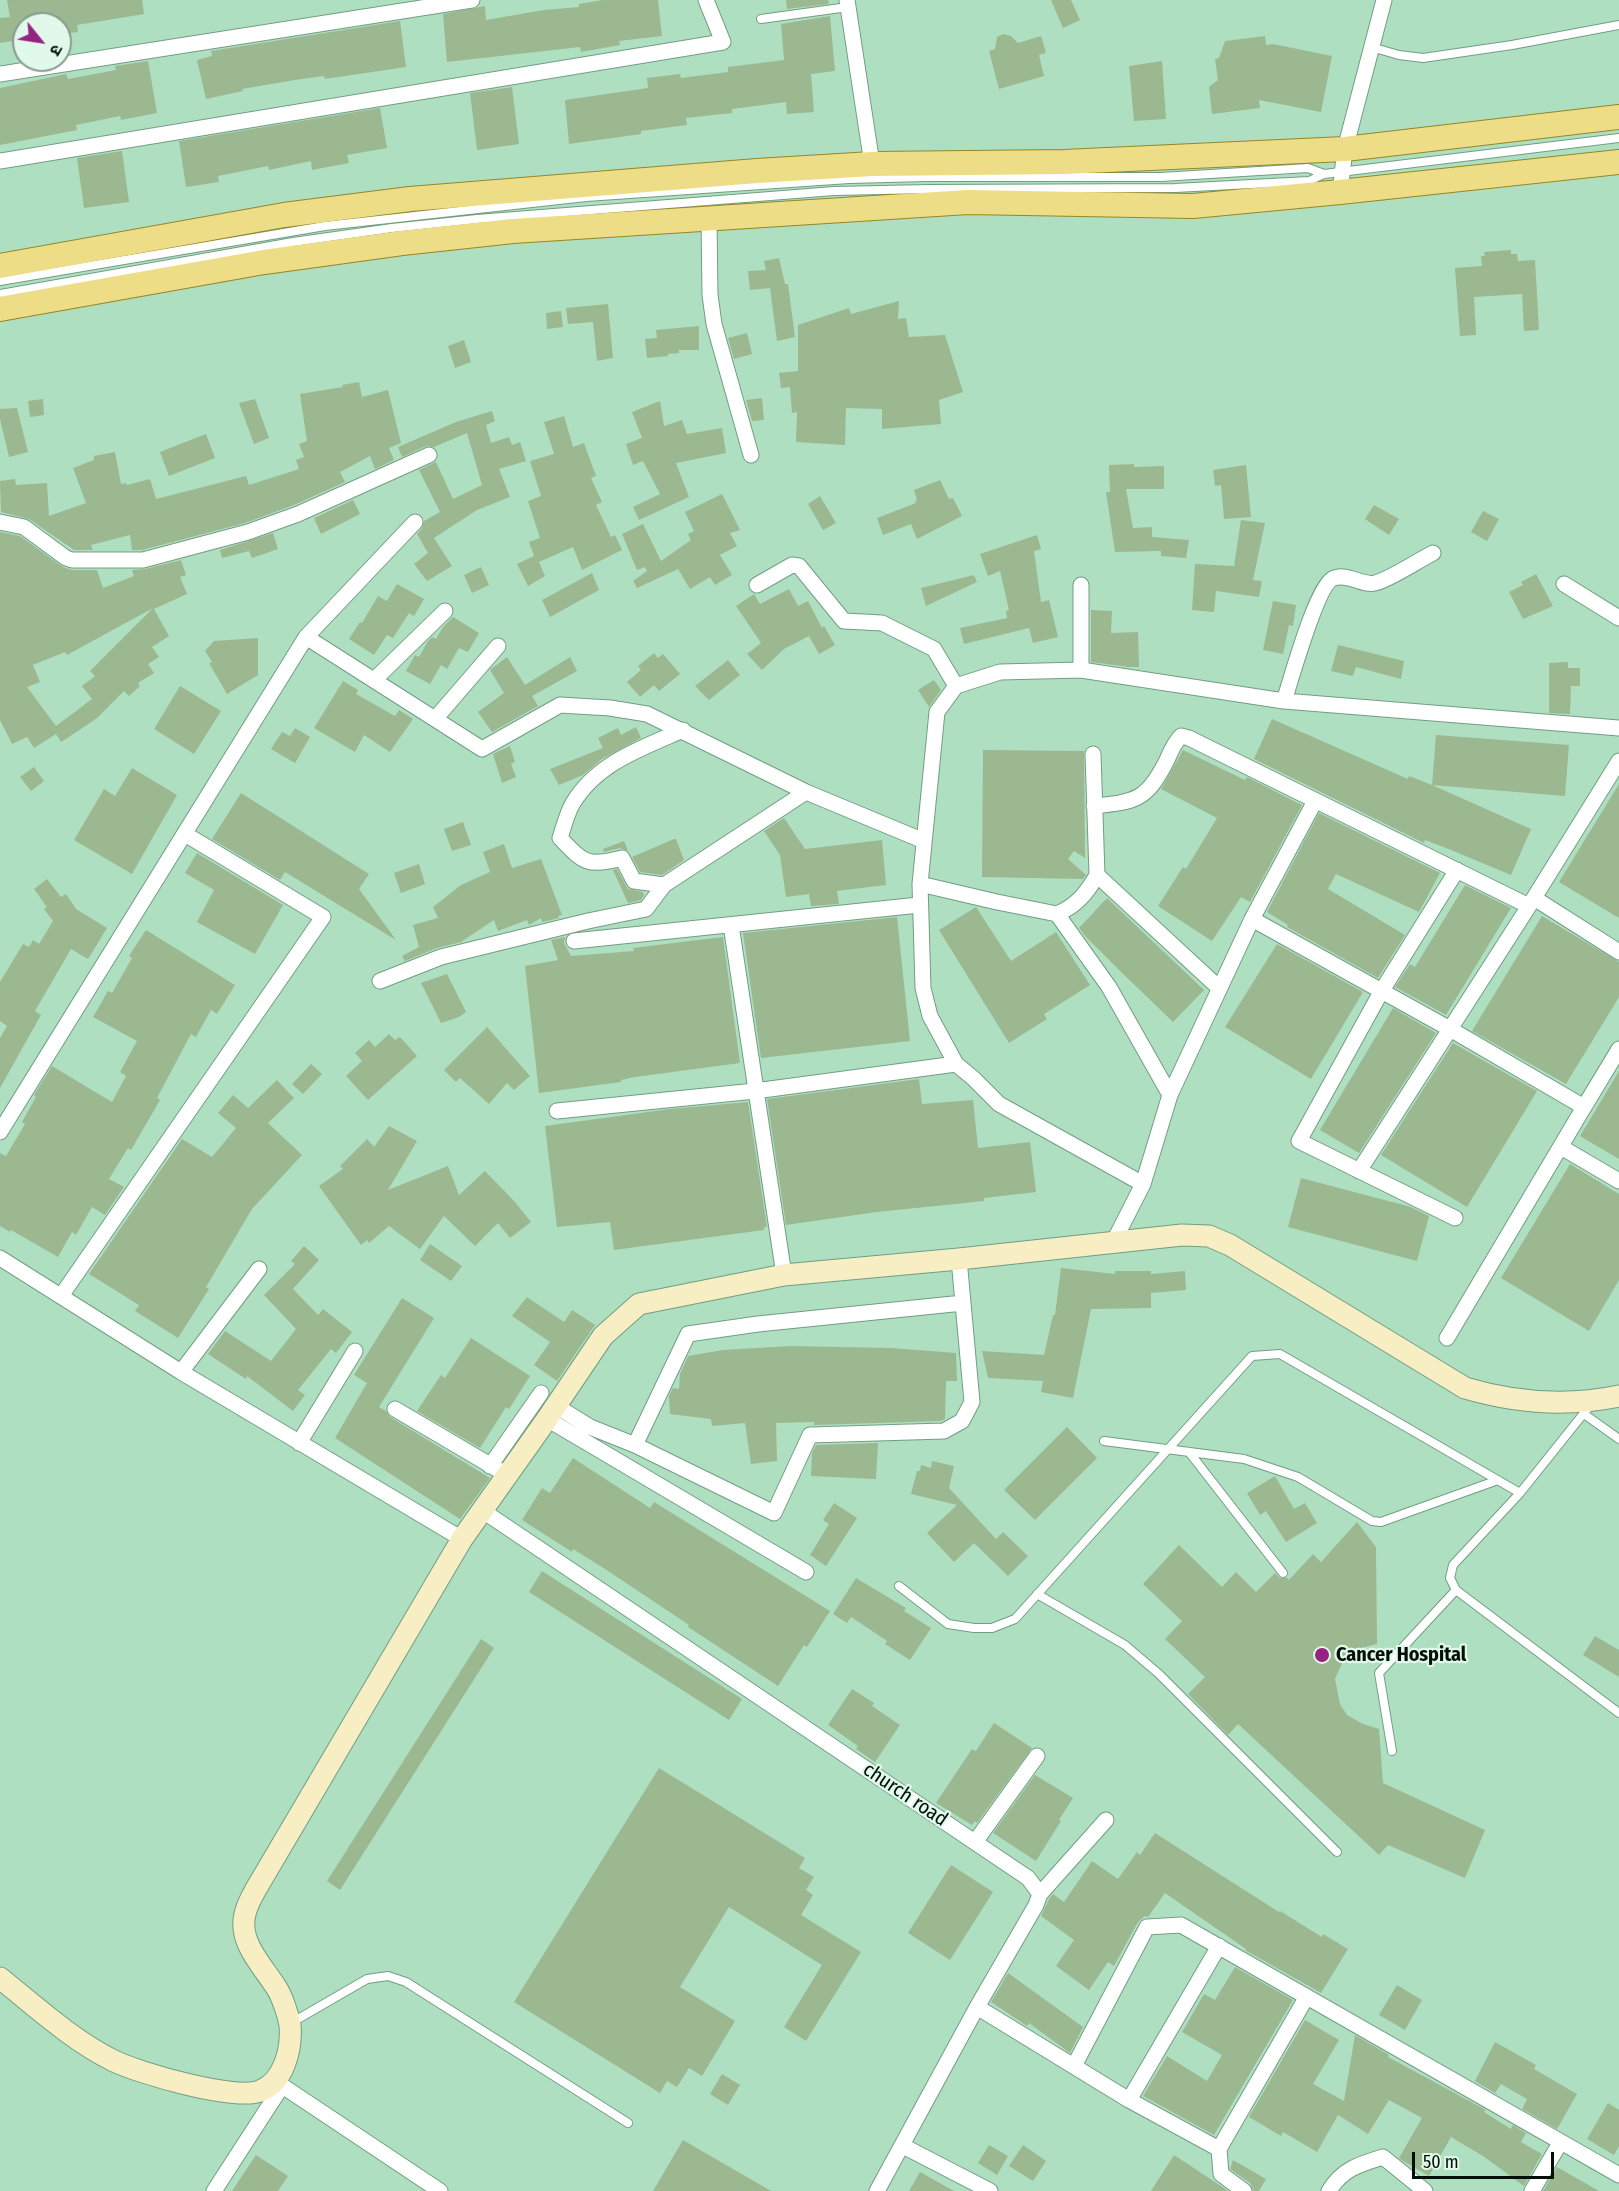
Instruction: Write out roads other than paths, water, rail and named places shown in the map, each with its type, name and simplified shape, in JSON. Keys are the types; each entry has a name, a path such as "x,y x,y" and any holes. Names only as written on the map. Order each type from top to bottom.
{"main road":[{"path":"0,309 264,262 402,243 513,231 968,202 1193,206 1342,171 1619,117"},
{"path":"0,266 284,214 410,199 757,171 872,164 1064,162 1342,171 1619,162"}],"street":[{"path":"0,74 472,0"},
{"path":"0,160 723,42 706,0"},
{"path":"1342,171 1384,0"},
{"path":"848,4 872,164"},
{"path":"709,219 710,295 714,324 751,455"},
{"path":"0,522 24,527 66,558 79,561 143,561 248,532 298,514 429,455"},
{"path":"0,1132 111,949 185,834 306,637 415,522"},
{"path":"1284,701 1302,643 1322,590 1329,581 1342,577 1373,584 1433,553"},
{"path":"757,585 792,565 799,566 844,621 882,623 934,649 956,686"},
{"path":"1564,584 1619,618"},
{"path":"1081,585 1081,670"},
{"path":"374,680 445,611"},
{"path":"306,637 482,749 560,705 609,708 647,714 806,792 924,841"},
{"path":"435,719 498,646"},
{"path":"1143,1184 999,1104 956,1064 930,1016 923,988 920,884 937,712 956,686 1000,672 1081,670 1284,701 1619,728"},
{"path":"664,885 634,881 622,858 598,864 583,860 560,837 571,805 583,788 612,762 683,730"},
{"path":"1094,806 1125,802 1147,793 1175,742 1181,736 1190,738 1457,870 1532,902 1619,952"},
{"path":"920,884 1057,914 1069,909 1090,889 1097,875 1093,754"},
{"path":"1359,1171 1532,902 1619,761"},
{"path":"380,981 441,957 646,909 664,885 806,792"},
{"path":"1113,1243 1143,1184 1170,1095 1252,919 1315,801"},
{"path":"61,1296 323,917 185,834"},
{"path":"1455,1218 1299,1142 1381,992 1457,870"},
{"path":"1097,875 1219,988"},
{"path":"574,941 920,905"},
{"path":"1057,914 1109,987 1170,1095"},
{"path":"1252,919 1450,1029 1584,1107"},
{"path":"731,926 784,1275"},
{"path":"1447,1338 1619,1049"},
{"path":"557,1111 755,1091 956,1064"},
{"path":"1561,1147 1619,1181"},
{"path":"214,2191 279,2083 290,2047 290,2024 278,1989 251,1950 244,1933 245,1914 256,1888 462,1539 483,1511 499,1470 603,1336 639,1304 784,1275 1182,1235 1209,1236 1230,1245 1465,1388 1497,1398 1589,1408 1619,1396"},
{"path":"0,1258 181,1372 462,1539"},
{"path":"548,1406 590,1427 635,1445 774,1513 810,1435 944,1431 962,1421 972,1402 959,1259"},
{"path":"181,1372 258,1269"},
{"path":"635,1445 688,1334 758,1324 963,1303"},
{"path":"299,1443 355,1351"},
{"path":"548,1406 806,1572"},
{"path":"395,1409 499,1470"},
{"name":"church road","path":"483,1511 1028,1878 1040,1894"},
{"path":"975,1842 1037,1756"},
{"path":"877,2191 1040,1894 1106,1820"},
{"path":"1074,2066 1147,1927 1181,1925 1619,2175"},
{"path":"1129,2100 1219,1946"},
{"path":"0,1978 74,2038 114,2061 146,2074 248,2094 279,2083"},
{"path":"1244,2191 1221,2174 1220,2149 1306,1998"},
{"path":"977,2007 1129,2100 1220,2149"},
{"path":"279,2083 440,2191"},
{"path":"1532,2191 1560,2143"},
{"path":"903,2146 990,2191"},
{"path":"1329,2191 1336,2178 1358,2164 1383,2157 1425,2191"}],"lane":[{"path":"761,19 848,4"},
{"path":"1371,47 1399,55 1423,57 1512,45 1619,25"},
{"path":"0,294 293,242 477,219 834,191 1175,188 1309,181 1324,174 1342,171 1619,138"},
{"path":"0,281 325,226 586,197 849,179 1161,177 1308,168 1324,174"},
{"path":"899,1586 948,1624 992,1628 1015,1619 1252,1356 1280,1354 1520,1493"},
{"path":"1619,1439 1589,1408 1520,1493 1453,1565 1450,1578 1456,1590 1619,1713"},
{"path":"1104,1441 1244,1459 1298,1477 1372,1521 1381,1522 1498,1480"},
{"path":"1189,1452 1283,1573"},
{"path":"1392,1751 1379,1673 1456,1590"},
{"path":"1038,1594 1125,1645 1159,1674 1337,1852"},
{"path":"290,2024 367,1979 388,1977 406,1982 627,2123"}],"place":[{"name":"Cancer Hospital","path":"1322,1655"}]}
